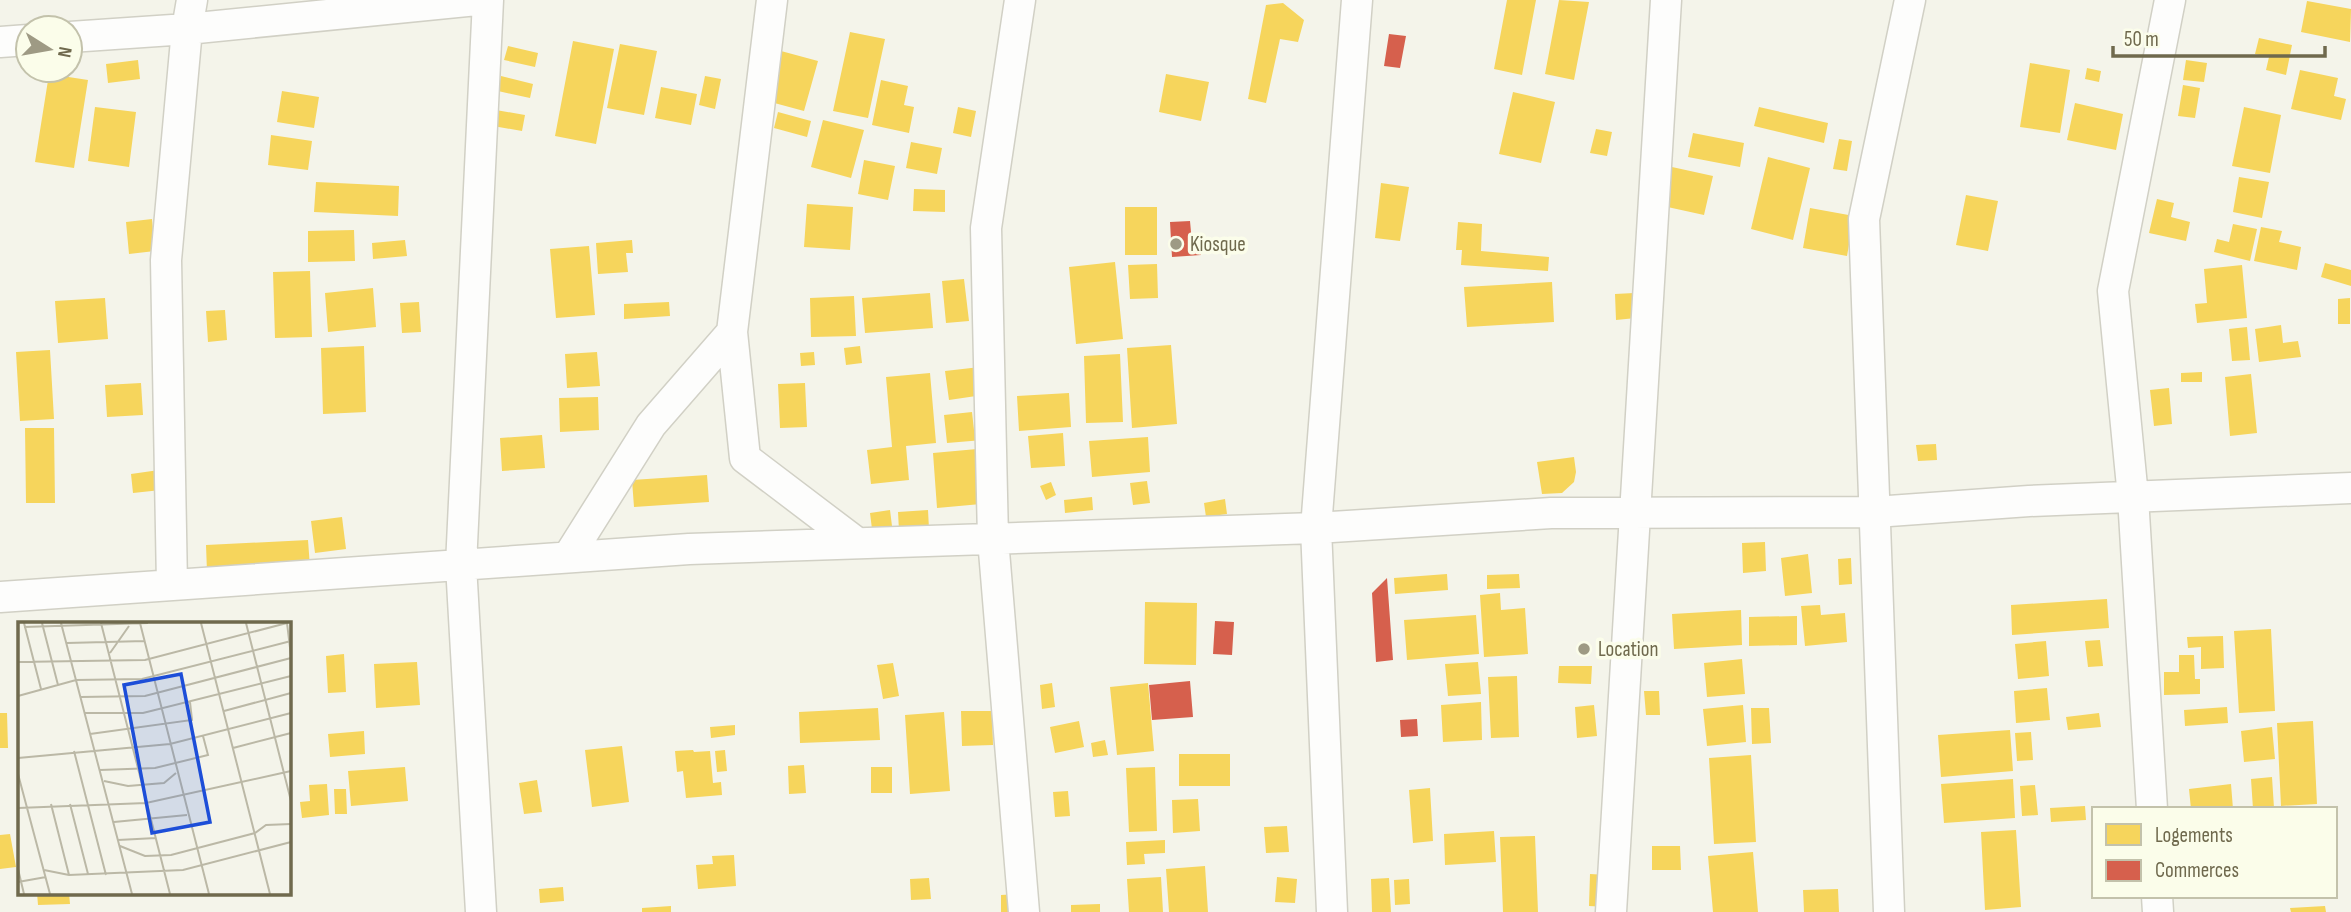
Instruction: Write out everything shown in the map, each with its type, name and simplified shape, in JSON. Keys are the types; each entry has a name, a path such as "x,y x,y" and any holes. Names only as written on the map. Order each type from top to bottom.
{"street":[{"path":"84,34 189,14 477,0"},
{"path":"481,912 461,565 488,0"},
{"path":"772,0 732,332 745,458 857,543"},
{"path":"1020,0 986,228 993,539 1024,912"},
{"path":"1332,912 1316,528 1357,0"},
{"path":"1611,912 1666,0"},
{"path":"1889,912 1864,219 1910,0"},
{"path":"2152,807 2133,497 2113,291 2170,0"},
{"path":"173,585 165,317 166,260 189,14"},
{"path":"568,557 651,425 732,332"},
{"path":"0,597 689,549 1316,528 1551,513 1875,512 2029,501 2351,488"}],"building: Logements":[{"path":"1507,0 1536,0 1522,75 1494,69"},
{"path":"1559,0 1589,2 1574,80 1545,74"},
{"path":"2307,1 2351,9 2350,42 2301,32"},
{"path":"1283,3 1304,20 1298,42 1280,39 1266,103 1248,99 1266,5"},
{"path":"850,32 885,39 868,118 833,111"},
{"path":"2259,38 2292,45 2286,75 2266,70 2269,57 2255,54"},
{"path":"573,41 614,49 596,144 555,136"},
{"path":"620,44 657,51 644,115 607,108"},
{"path":"508,46 538,53 535,67 504,60"},
{"path":"781,51 818,61 804,111 767,101"},
{"path":"138,60 140,79 108,83 106,64"},
{"path":"2186,60 2207,63 2204,82 2183,80"},
{"path":"2030,63 2070,70 2060,133 2020,127"},
{"path":"2087,68 2101,71 2099,82 2085,79"},
{"path":"2300,70 2338,78 2334,96 2346,99 2341,120 2291,109"},
{"path":"1166,74 1209,82 1201,121 1159,112"},
{"path":"501,76 533,84 530,98 498,91"},
{"path":"705,76 721,79 715,109 699,105"},
{"path":"84,79 88,80 74,168 35,162 47,84 84,84"},
{"path":"881,80 908,86 904,105 914,107 909,133 872,125"},
{"path":"2183,85 2200,88 2195,118 2178,116"},
{"path":"661,87 697,94 691,125 655,118"},
{"path":"282,91 319,97 314,128 277,122"},
{"path":"1513,92 1555,102 1541,163 1499,154"},
{"path":"2075,103 2123,114 2116,150 2067,140"},
{"path":"95,107 136,112 129,167 88,161"},
{"path":"958,107 976,111 971,137 953,133"},
{"path":"1759,107 1828,123 1824,143 1754,126"},
{"path":"2244,107 2281,115 2270,173 2232,166"},
{"path":"496,110 525,115 522,131 493,126"},
{"path":"778,112 811,121 807,137 774,128"},
{"path":"823,120 864,130 851,178 811,167"},
{"path":"1596,129 1612,132 1607,156 1590,153"},
{"path":"1693,133 1744,143 1740,167 1688,157"},
{"path":"271,135 312,141 308,170 268,165"},
{"path":"1839,139 1852,141 1847,171 1833,169"},
{"path":"911,142 942,148 937,174 906,168"},
{"path":"1768,157 1810,168 1793,240 1751,229"},
{"path":"864,160 895,166 888,200 858,194"},
{"path":"1672,167 1713,176 1704,215 1663,206"},
{"path":"2239,177 2269,182 2262,218 2233,212"},
{"path":"316,182 399,186 398,216 314,212"},
{"path":"1381,183 1409,187 1400,241 1375,238"},
{"path":"914,189 945,190 945,212 913,211"},
{"path":"1966,195 1998,201 1988,251 1956,245"},
{"path":"2157,199 2174,203 2171,217 2190,222 2186,241 2149,233"},
{"path":"807,204 853,207 850,250 804,247"},
{"path":"1125,207 1157,207 1157,255 1125,255"},
{"path":"1810,208 1854,216 1847,256 1803,248"},
{"path":"152,219 155,251 129,254 126,222"},
{"path":"1458,222 1482,224 1481,251 1549,257 1548,271 1461,265 1462,250 1456,250"},
{"path":"2233,224 2257,229 2250,261 2214,252 2217,239 2229,242"},
{"path":"2261,227 2282,231 2279,242 2301,247 2297,270 2254,261"},
{"path":"354,230 355,261 308,262 308,231"},
{"path":"405,240 407,256 373,259 372,243"},
{"path":"632,240 633,253 626,253 628,272 598,274 596,243"},
{"path":"589,246 595,315 556,318 550,249"},
{"path":"1115,262 1123,339 1076,344 1069,267"},
{"path":"2325,263 2351,270 2351,286 2321,277"},
{"path":"1157,264 1158,298 1130,299 1128,265"},
{"path":"2242,265 2247,318 2197,323 2195,304 2207,303 2204,269"},
{"path":"310,271 312,337 275,338 273,272"},
{"path":"964,279 969,321 946,323 942,281"},
{"path":"1552,282 1554,322 1467,327 1464,287"},
{"path":"373,288 376,327 328,332 325,293"},
{"path":"930,293 933,328 865,333 862,298"},
{"path":"1634,293 1636,318 1616,320 1615,294"},
{"path":"854,296 856,336 811,337 810,298"},
{"path":"105,298 108,339 58,343 55,301"},
{"path":"2350,298 2350,324 2338,324 2338,299"},
{"path":"419,302 421,332 402,333 400,303"},
{"path":"669,302 670,316 624,319 624,304"},
{"path":"225,310 227,340 208,342 206,311"},
{"path":"2281,325 2283,343 2298,341 2301,357 2259,362 2255,329"},
{"path":"2247,327 2250,360 2232,361 2229,329"},
{"path":"1171,345 1177,424 1132,428 1127,348"},
{"path":"364,346 366,412 323,414 321,348"},
{"path":"860,346 862,363 846,365 844,348"},
{"path":"50,350 54,419 20,421 16,352"},
{"path":"597,352 600,386 567,388 565,354"},
{"path":"814,352 815,365 801,366 800,353"},
{"path":"1120,354 1123,422 1086,423 1084,356"},
{"path":"980,367 983,395 949,400 945,371"},
{"path":"2202,372 2202,382 2181,382 2181,373"},
{"path":"930,373 936,443 906,446 909,480 871,484 867,450 892,447 886,377"},
{"path":"2251,374 2257,433 2230,436 2225,377"},
{"path":"141,383 143,415 107,417 105,385"},
{"path":"805,383 807,427 780,428 778,384"},
{"path":"2169,388 2172,424 2154,426 2150,390"},
{"path":"1069,393 1071,427 1019,431 1017,396"},
{"path":"598,397 599,430 560,432 559,398"},
{"path":"972,412 974,430 981,429 983,440 947,443 944,415"},
{"path":"25,428 54,428 55,503 26,503"},
{"path":"1063,433 1065,466 1031,468 1028,436"},
{"path":"542,435 545,468 502,471 500,438"},
{"path":"1148,437 1150,472 1092,477 1089,441"},
{"path":"1936,444 1937,460 1918,461 1916,445"},
{"path":"977,449 981,504 937,508 933,453"},
{"path":"1574,457 1574,482 1562,493 1542,494 1537,462"},
{"path":"159,470 161,490 133,493 131,474"},
{"path":"707,475 709,502 634,507 632,480"},
{"path":"1147,481 1150,503 1133,505 1130,483"},
{"path":"1051,482 1056,495 1046,500 1040,486"},
{"path":"1092,497 1093,510 1065,513 1064,500"},
{"path":"1225,499 1227,514 1206,517 1204,503"},
{"path":"890,510 892,526 872,529 870,513"},
{"path":"928,510 929,529 899,531 898,512"},
{"path":"342,517 346,549 315,553 311,521"},
{"path":"308,540 310,567 207,572 206,545"},
{"path":"1765,542 1766,571 1743,573 1742,543"},
{"path":"1808,554 1812,593 1785,596 1781,558"},
{"path":"1851,558 1852,584 1839,585 1838,559"},
{"path":"1447,574 1448,590 1395,594 1394,578"},
{"path":"1519,574 1520,588 1487,589 1487,575"},
{"path":"1500,593 1501,610 1525,608 1528,654 1484,657 1480,595"},
{"path":"2107,599 2109,628 2012,635 2011,605"},
{"path":"1145,602 1197,603 1196,665 1144,664"},
{"path":"1820,605 1821,615 1845,613 1847,642 1805,646 1801,606"},
{"path":"1741,610 1742,645 1674,649 1672,614"},
{"path":"1476,615 1479,654 1407,660 1404,620"},
{"path":"1797,616 1797,645 1749,646 1749,617"},
{"path":"2271,629 2275,711 2239,713 2234,631"},
{"path":"2223,636 2224,668 2201,669 2201,647 2188,648 2187,637"},
{"path":"2100,640 2103,666 2088,667 2085,641"},
{"path":"2046,641 2049,676 2018,679 2015,644"},
{"path":"344,654 346,692 328,693 326,656"},
{"path":"2179,655 2194,655 2195,679 2200,679 2200,694 2164,695 2164,672 2179,672"},
{"path":"1742,659 1745,694 1707,697 1704,663"},
{"path":"417,662 420,705 376,708 374,664"},
{"path":"1478,662 1481,694 1448,696 1445,664"},
{"path":"893,663 899,696 883,699 877,665"},
{"path":"1559,666 1592,666 1591,684 1558,683"},
{"path":"1517,676 1519,737 1491,738 1488,677"},
{"path":"1052,683 1055,707 1042,709 1040,685"},
{"path":"1148,683 1154,751 1117,755 1110,687"},
{"path":"2047,688 2050,720 2016,723 2014,691"},
{"path":"1644,691 1659,691 1660,715 1646,715"},
{"path":"1481,702 1482,740 1443,742 1441,705"},
{"path":"1594,705 1597,736 1577,738 1575,707"},
{"path":"1743,705 1746,742 1707,746 1703,709"},
{"path":"2227,707 2228,723 2185,726 2184,710"},
{"path":"878,708 880,740 800,743 799,712"},
{"path":"1751,708 1769,708 1771,743 1752,744"},
{"path":"961,711 992,711 993,745 962,746"},
{"path":"944,712 950,791 910,794 905,715"},
{"path":"0,713 7,713 8,748 0,748"},
{"path":"2099,713 2101,727 2068,730 2066,717"},
{"path":"1079,721 1084,747 1055,753 1050,727"},
{"path":"2313,721 2317,804 2281,806 2277,723"},
{"path":"735,725 735,735 711,738 710,727"},
{"path":"2272,727 2275,759 2244,762 2241,731"},
{"path":"2010,730 2013,771 1941,777 1938,735"},
{"path":"364,731 365,754 330,757 328,734"},
{"path":"2031,732 2033,760 2017,761 2015,733"},
{"path":"1105,740 1108,755 1093,757 1091,743"},
{"path":"622,746 629,802 592,807 585,750"},
{"path":"725,750 727,771 717,772 715,751"},
{"path":"675,751 710,751 713,783 721,782 722,795 686,798 683,771 677,772"},
{"path":"1179,754 1230,754 1230,786 1179,786"},
{"path":"1751,755 1756,842 1714,844 1709,758"},
{"path":"804,765 806,793 789,794 788,766"},
{"path":"405,767 408,801 351,806 348,771"},
{"path":"871,767 892,767 892,793 871,793"},
{"path":"1155,767 1157,831 1129,832 1126,768"},
{"path":"2272,777 2274,807 2253,807 2251,779"},
{"path":"2013,779 2015,818 1944,823 1941,784"},
{"path":"537,780 542,812 524,814 519,783"},
{"path":"327,784 329,815 302,818 300,802 310,801 309,785"},
{"path":"2231,784 2233,807 2191,807 2189,789"},
{"path":"2035,785 2038,815 2022,816 2020,786"},
{"path":"1430,788 1433,841 1413,843 1409,790"},
{"path":"334,789 346,789 347,814 335,814"},
{"path":"1068,791 1070,816 1055,817 1053,792"},
{"path":"1198,799 1200,831 1173,833 1172,800"},
{"path":"2085,806 2086,820 2051,822 2050,808"},
{"path":"1287,826 1289,852 1266,853 1264,827"},
{"path":"2016,830 2021,907 1985,910 1981,832"},
{"path":"1494,831 1496,862 1445,865 1444,834"},
{"path":"10,834 16,867 0,869 0,835"},
{"path":"1535,836 1538,912 1503,912 1500,837"},
{"path":"1165,840 1165,853 1144,854 1145,864 1127,865 1126,842"},
{"path":"1652,846 1680,846 1681,870 1652,870"},
{"path":"1753,852 1758,912 1713,912 1708,856"},
{"path":"734,855 736,886 698,889 696,865 713,864 712,856"},
{"path":"1205,866 1208,912 1169,912 1166,869"},
{"path":"1590,874 1608,875 1607,907 1589,906"},
{"path":"1161,877 1163,912 1129,912 1127,879"},
{"path":"1277,877 1297,879 1295,903 1275,902"},
{"path":"929,878 931,899 911,900 910,879"},
{"path":"1389,878 1391,912 1372,912 1371,879"},
{"path":"1409,879 1410,904 1395,905 1394,880"},
{"path":"563,887 564,901 540,903 539,889"},
{"path":"1838,889 1839,912 1804,912 1803,890"},
{"path":"37,894 69,894 70,904 38,905"},
{"path":"1019,894 1020,912 1001,912 1001,895"},
{"path":"1100,904 1100,912 1071,912 1071,905"},
{"path":"671,906 671,912 642,912 642,908"},
{"path":"2325,906 2326,912 2291,912 2290,908"}],"building: Commerces":[{"path":"1389,34 1406,36 1400,68 1384,66"},
{"path":"1190,221 1192,243 1200,243 1201,255 1172,257 1170,222"},
{"path":"1387,578 1393,660 1376,662 1372,593"},
{"path":"1215,621 1234,622 1232,655 1213,654"},
{"path":"1190,681 1193,717 1152,720 1149,685"},
{"path":"1417,719 1418,736 1401,737 1400,720"}],"place":[{"name":"Kiosque","path":"1176,244"},
{"name":"Location","path":"1584,649"}]}
